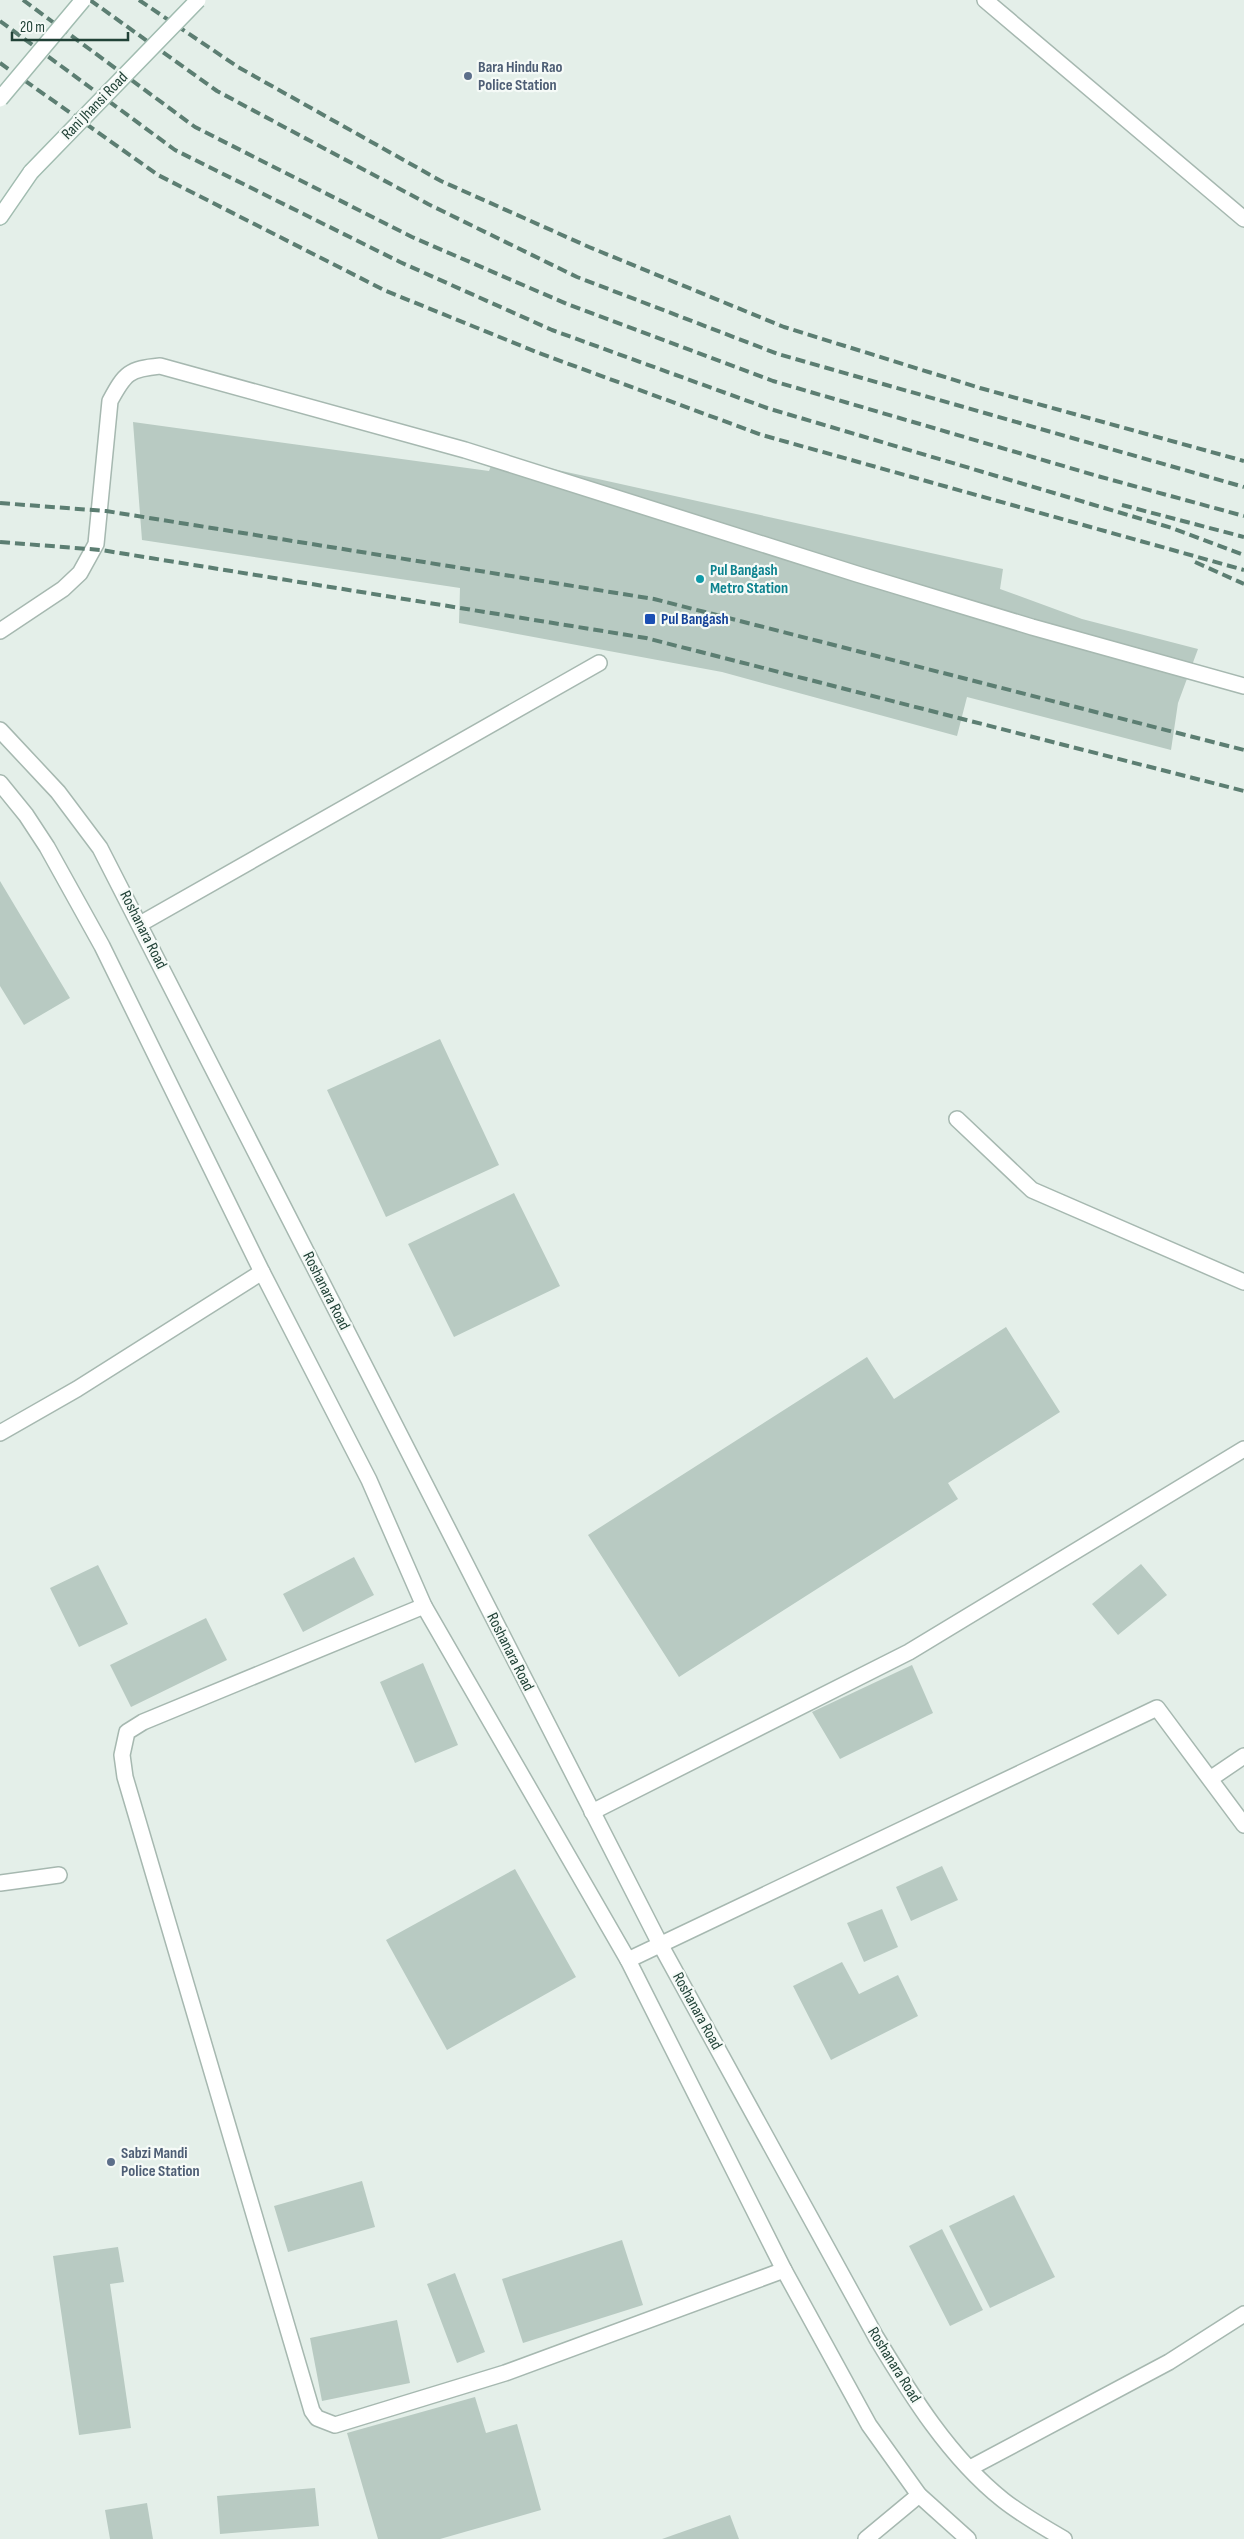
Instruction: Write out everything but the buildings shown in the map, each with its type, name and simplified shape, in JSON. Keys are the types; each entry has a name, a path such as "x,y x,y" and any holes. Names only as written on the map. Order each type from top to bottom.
{"street":[{"path":"0,99 83,0"},
{"name":"Rani Jhansi Road","path":"0,217 31,172 198,0"},
{"path":"985,0 1244,219"},
{"path":"0,630 63,589 80,573 96,544 110,401 120,382 136,368 160,366 465,450 857,574 1032,627 1244,686"},
{"path":"140,924 599,663"},
{"name":"Roshanara Road","path":"0,730 58,792 83,822 100,848 660,1944 910,2394 970,2468 1002,2499 1028,2518 1064,2539"},
{"path":"0,783 26,814 47,847 102,946 262,1272 369,1480 424,1606 628,1960 784,2270 869,2425 920,2495 968,2539"},
{"path":"957,1119 1032,1190 1244,1282"},
{"path":"0,1433 77,1389 262,1272"},
{"path":"592,1812 909,1652 1244,1449"},
{"path":"424,1606 143,1722 127,1732 122,1755 128,1787 312,2411 317,2418 335,2425 505,2373 784,2270"},
{"path":"628,1960 1157,1708 1244,1825"},
{"path":"1210,1779 1244,1756"},
{"path":"0,1883 59,1875"},
{"path":"970,2468 1169,2362 1244,2314"},
{"path":"866,2539 920,2495"}],"railway":[{"path":"23,0 195,127 412,237 567,304 773,381 1101,477 1244,516"},
{"path":"90,0 217,91 428,204 577,277 778,354 1244,487"},
{"path":"139,0 238,67 441,181 589,247 784,327 980,388 1244,461"},
{"path":"0,21 175,150 400,262 552,330 767,408 1172,528 1244,555"},
{"path":"0,63 158,175 386,291 539,353 762,435 1244,570"},
{"path":"0,503 106,511 654,599 1244,750"},
{"path":"1122,505 1244,537"},
{"path":"0,542 101,550 646,638 1244,791"},
{"path":"1195,562 1244,584"}],"place":[{"name":"Bara Hindu Rao Police Station","path":"468,76"},
{"name":"Pul Bangash Metro Station","path":"700,579"},
{"name":"Pul Bangash","path":"650,619"},
{"name":"Sabzi Mandi Police Station","path":"111,2162"}]}
